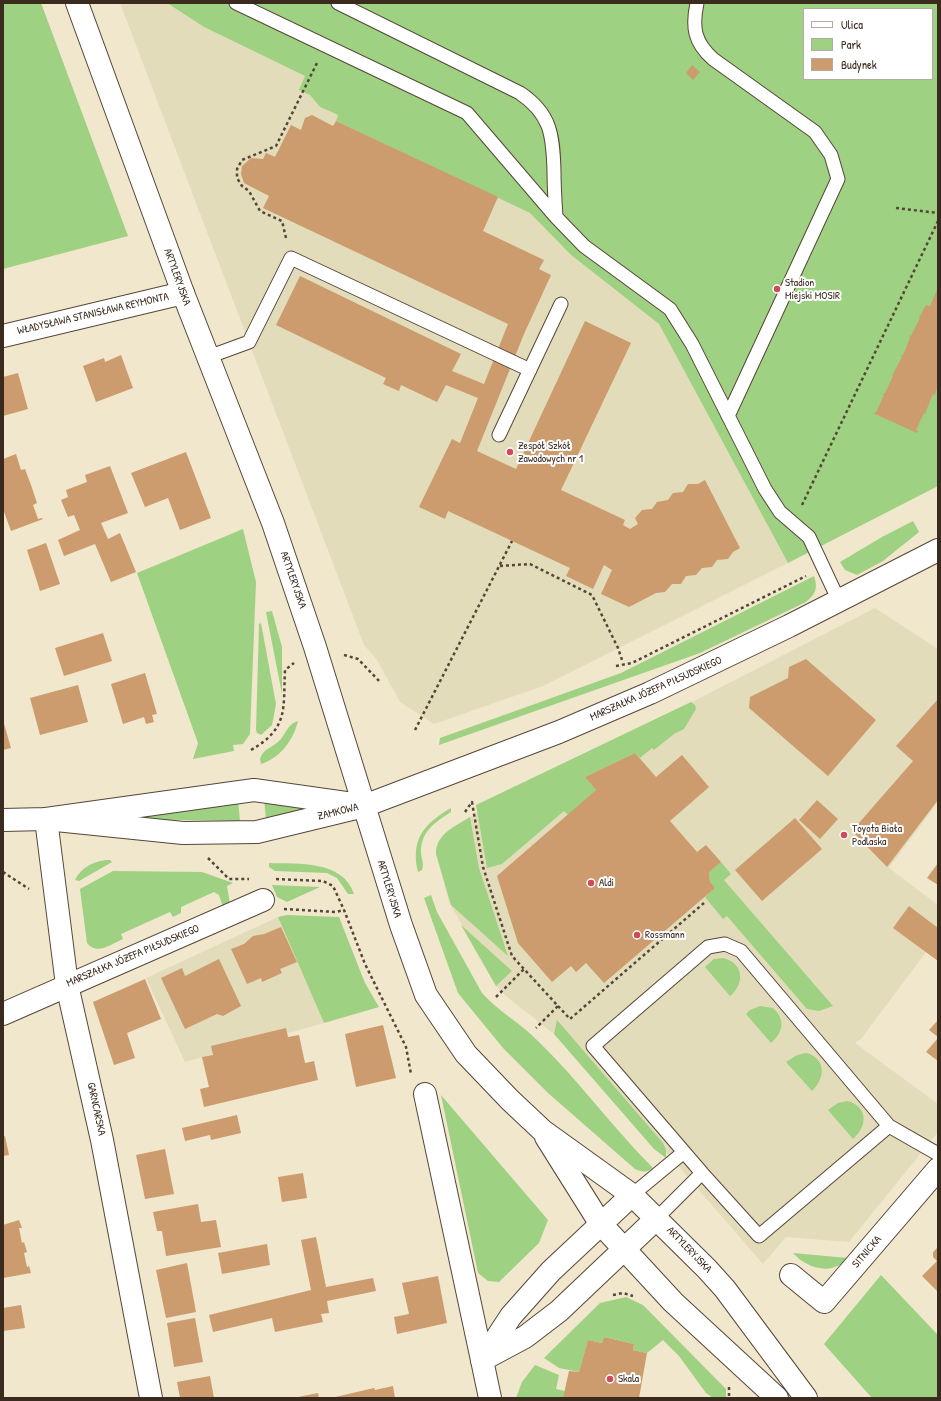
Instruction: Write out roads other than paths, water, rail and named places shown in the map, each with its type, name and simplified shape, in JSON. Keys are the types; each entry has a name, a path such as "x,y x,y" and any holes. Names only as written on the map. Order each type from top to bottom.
{"street":[{"name":"ARTYLERYJSKA","path":"77,3 183,293 273,523 316,647 401,925 426,995 466,1054 510,1100 543,1131 632,1195 657,1218 725,1289 806,1398"},
{"name":"WŁADYSŁAWA STANISŁAWA REYMONTA","path":"3,336 183,293"},
{"name":"MARSZAŁKA JÓZEFA PIŁSUDSKIEGO","path":"364,806 559,732 650,693 699,671 938,550"},
{"name":"ZAMKOWA","path":"3,820 46,819 254,790 364,806"},
{"name":"ZAMKOWA","path":"46,819 183,833 256,832 364,806"},
{"name":"GARNCARSKA","path":"46,819 67,985 102,1140 151,1398"},
{"name":"MARSZAŁKA JÓZEFA PIŁSUDSKIEGO","path":"3,1014 262,900"},
{"path":"425,1094 490,1398"},
{"name":"ARTYLERYJSKA","path":"543,1131 600,1223 625,1248 673,1302 777,1398"},
{"name":"SITNICKA","path":"791,1275 824,1302 938,1169"},
{"path":"482,1360 511,1316 551,1271 600,1223 632,1195"},
{"path":"482,1360 525,1336 559,1311 657,1218"}],"lane":[{"path":"236,3 467,113 556,218 584,246 670,309 692,344 765,489 780,512 809,537 839,601"},
{"path":"338,3 520,93 534,102 547,123 553,143 556,218"},
{"path":"697,3 694,19 696,37 703,50 713,59 815,132 831,155 838,179 728,416"},
{"path":"208,358 249,342 291,258 530,370"},
{"path":"499,435 561,304"},
{"path":"889,1126 759,1236 702,1173 593,1046 708,946 725,944 741,951 889,1126 938,1154"},
{"path":"632,1195 684,1152"},
{"path":"657,1218 702,1173"}],"place":[{"name":"Stadion Miejski MOSIR","path":"777,289"},
{"name":"Zespół Szkół Zawodowych nr 1","path":"510,452"},
{"name":"Toyota Biała Podlaska","path":"844,835"},
{"name":"Aldi","path":"591,883"},
{"name":"Rossmann","path":"637,935"},
{"name":"Skala","path":"610,1379"}]}
